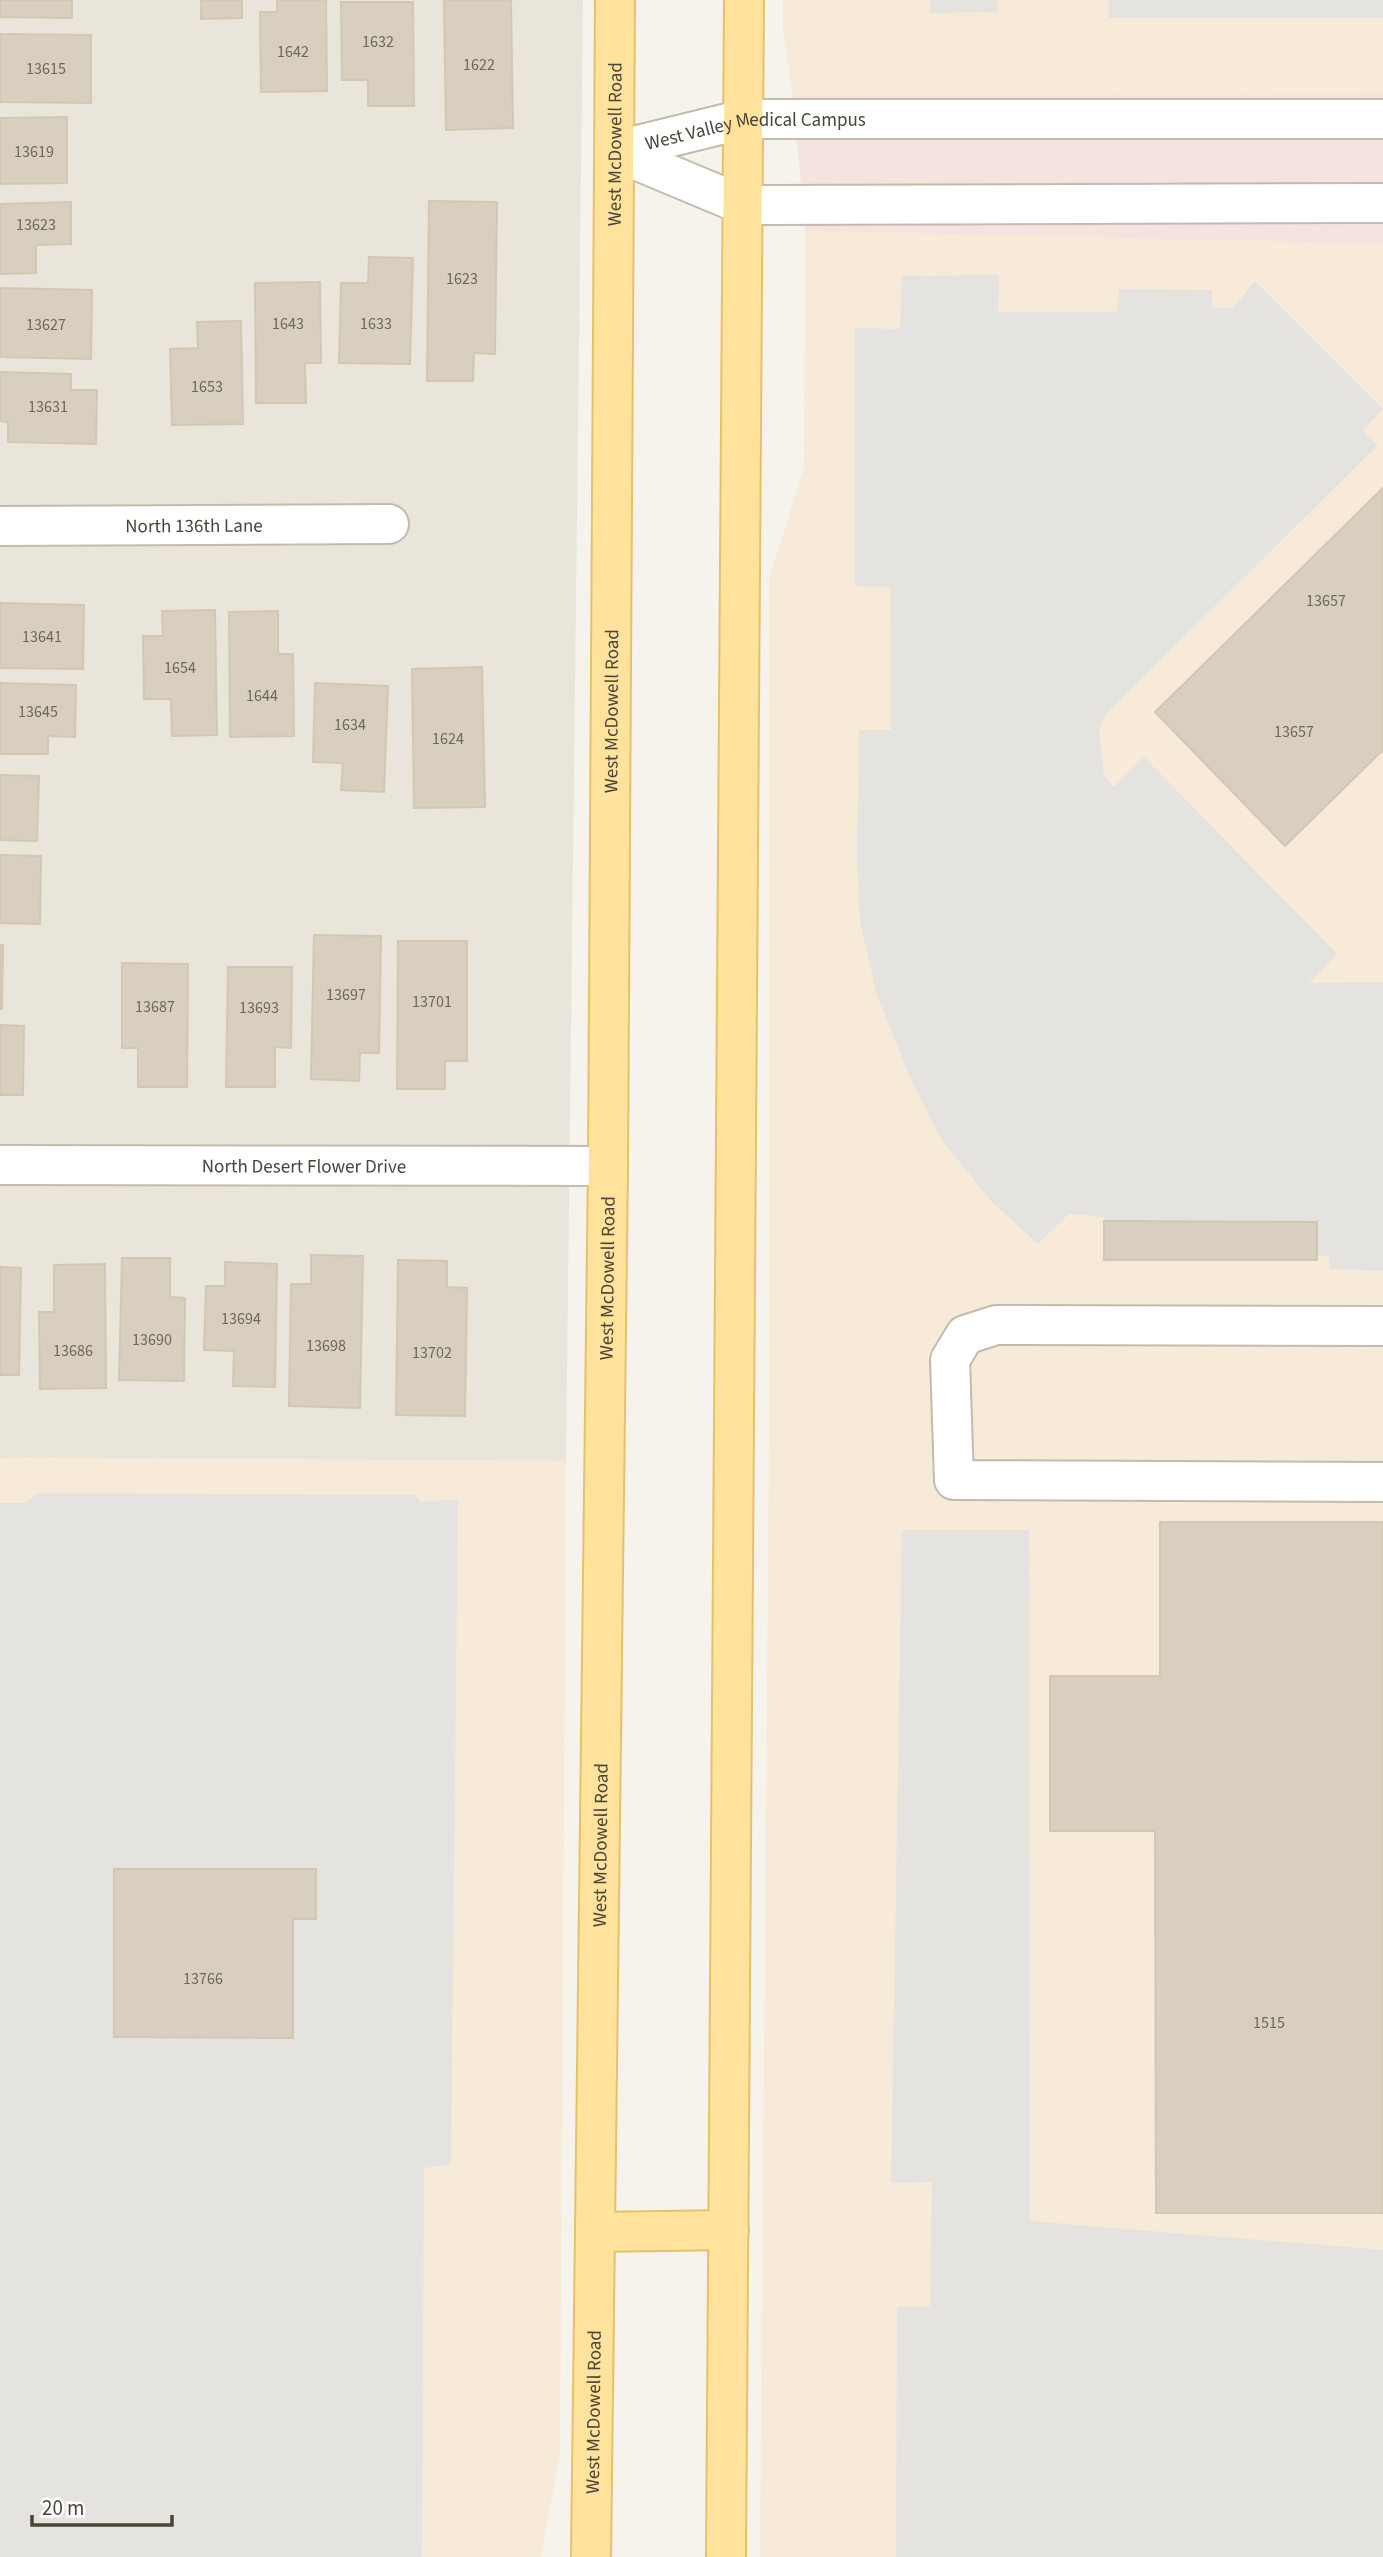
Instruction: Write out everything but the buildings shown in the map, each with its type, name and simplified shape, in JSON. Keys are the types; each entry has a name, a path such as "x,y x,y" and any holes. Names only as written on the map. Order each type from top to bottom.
{"main road":[{"name":"West McDowell Road","path":"591,2557 608,1166 615,0"},
{"path":"726,2557 744,0"},
{"path":"595,2232 729,2230"}],"street":[{"name":"West Valley Medical Campus","path":"614,151 744,119 1383,119"},
{"name":"West Valley Medical Campus","path":"614,151 743,205 1383,203"},
{"name":"North 136th Lane","path":"0,526 389,524"},
{"name":"North Desert Flower Drive","path":"0,1165 608,1166"},
{"path":"1383,1326 996,1325 965,1335 950,1360 954,1480 1383,1482"}],"shaded area":[{"path":"0,0 583,0 566,1461 0,1458"},
{"path":"783,0 1383,0 1383,94 793,96 783,30"},
{"path":"930,0 998,0 997,12 930,13"},
{"path":"1109,0 1383,0 1383,18 1109,18"},
{"path":"1383,94 1383,244 805,231 793,96"},
{"path":"805,231 1383,244 1383,2557 760,2557 769,1438 769,579 804,467"},
{"path":"999,275 998,312 1117,312 1119,289 1212,290 1212,308 1233,308 1255,281 1383,409 1363,431 1378,445 1104,716 1099,733 1104,776 1114,787 1144,757 1337,954 1309,983 1383,982 1383,1271 1330,1269 1329,1256 1105,1256 1104,1217 1069,1214 1038,1244 991,1201 941,1139 908,1073 877,995 860,922 857,859 859,730 891,730 890,587 855,586 855,328 900,329 902,276"},
{"path":"0,1458 566,1461 560,2453 541,2557 0,2557"},
{"path":"37,1493 416,1495 421,1502 458,1499 451,2164 424,2168 422,2557 0,2557 0,1503 27,1503"},
{"path":"902,1530 1029,1530 1030,2221 1383,2250 1383,2557 896,2557 897,2307 930,2306 932,2182 891,2183"}]}
